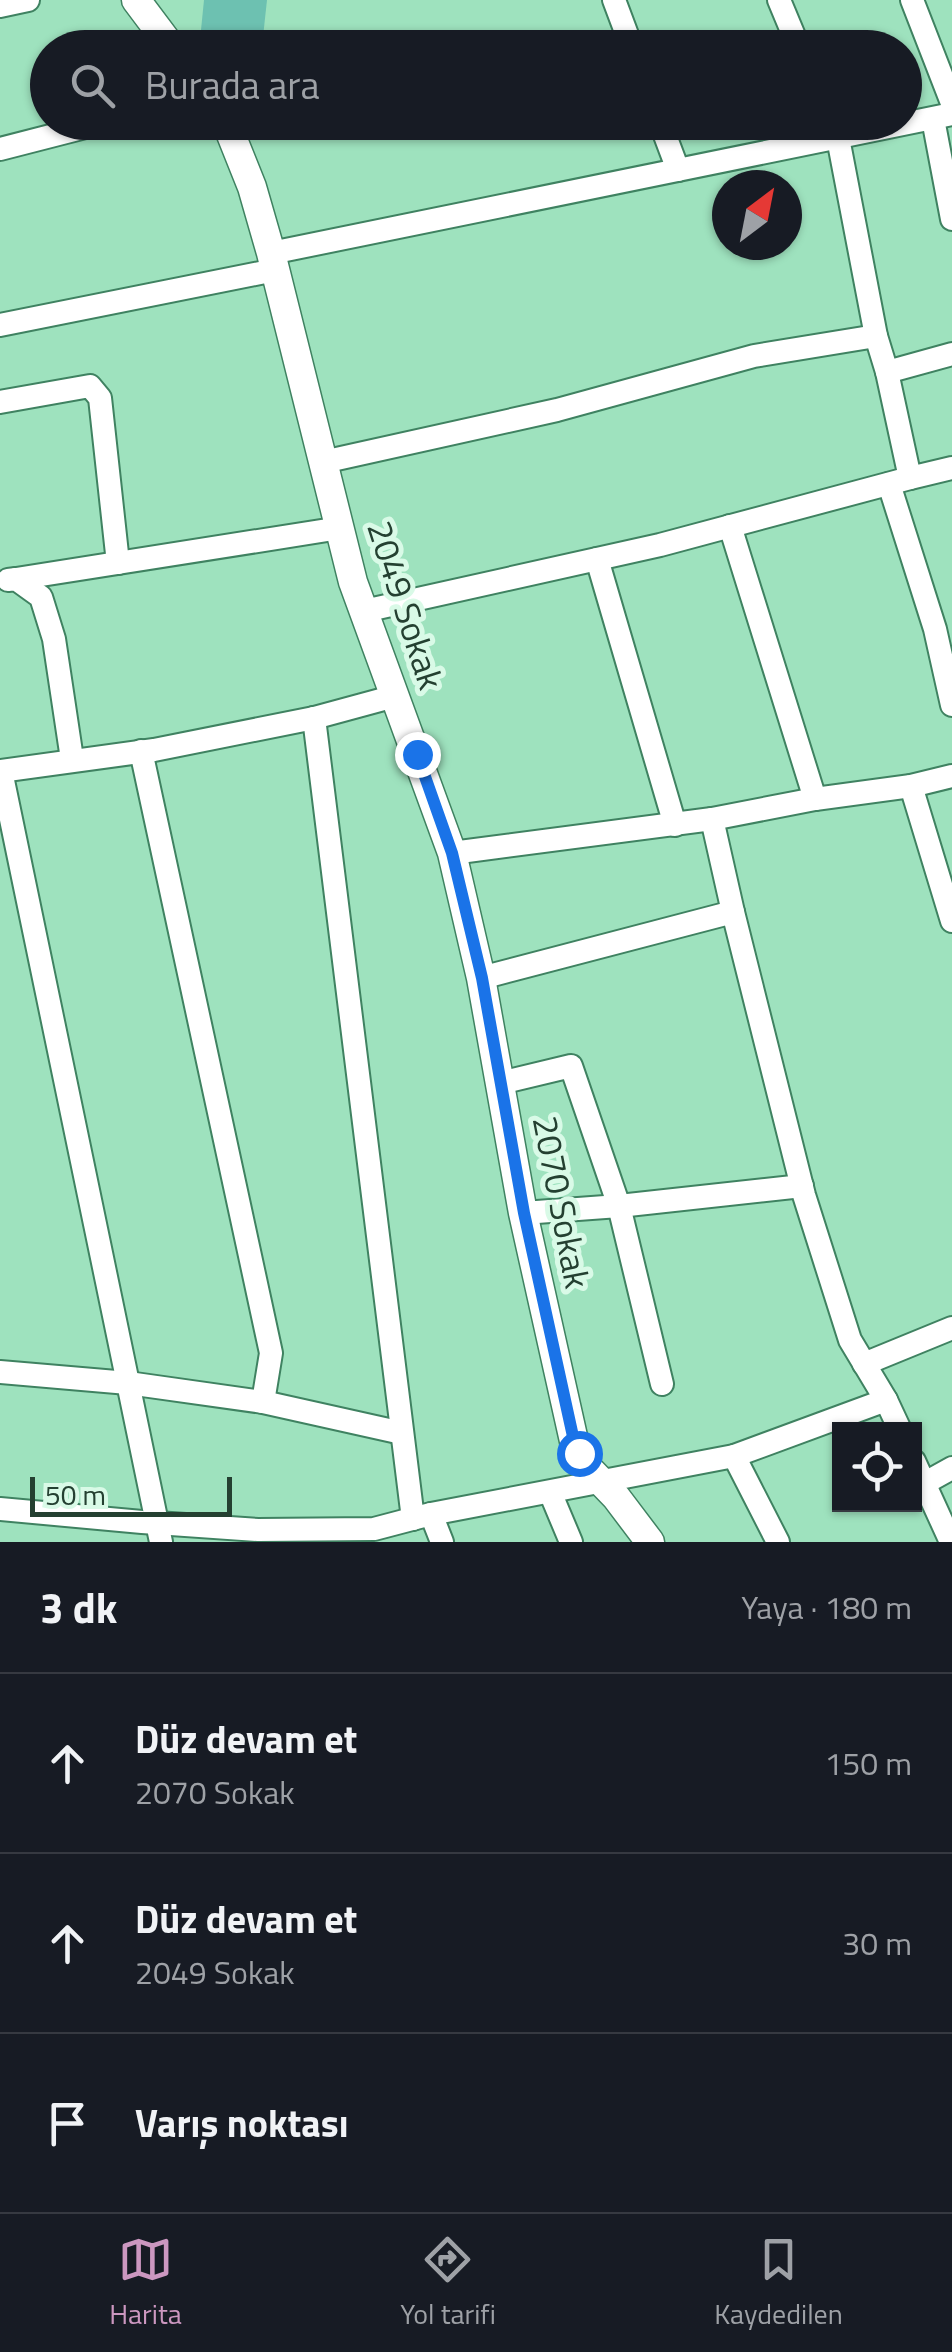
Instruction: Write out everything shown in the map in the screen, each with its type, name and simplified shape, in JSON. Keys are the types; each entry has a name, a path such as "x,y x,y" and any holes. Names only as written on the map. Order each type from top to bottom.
{"street":[{"path":"0,6 28,0"},
{"path":"136,0 158,30"},
{"path":"614,0 625,30"},
{"path":"779,0 792,30"},
{"path":"912,0 952,103"},
{"path":"942,116 952,220"},
{"path":"0,149 35,140"},
{"name":"2049 Sokak","path":"233,140 252,186 273,262 353,582 452,853"},
{"path":"667,140 678,170"},
{"path":"0,325 796,140"},
{"path":"837,140 876,336 887,372 900,481 944,627 952,705"},
{"path":"323,462 558,410 754,356 876,336"},
{"path":"887,372 952,354"},
{"path":"0,402 90,386 100,398 118,563"},
{"path":"364,611 597,559 952,468"},
{"path":"730,526 814,800"},
{"path":"8,580 340,528"},
{"path":"597,559 675,825"},
{"path":"8,580 41,596 54,638 72,759"},
{"path":"159,1533 1,771 140,752 314,718 396,696"},
{"path":"314,718 402,1433 422,1517 442,1542"},
{"path":"140,752 271,1353 264,1402"},
{"path":"452,853 712,820 952,776"},
{"path":"911,786 952,920"},
{"path":"712,820 802,1186 850,1340 896,1422"},
{"name":"2070 Sokak","path":"452,853 482,978 524,1213 574,1441 586,1466 650,1542"},
{"path":"482,978 733,912"},
{"path":"500,1083 571,1066 619,1206 662,1384"},
{"path":"524,1213 802,1186"},
{"path":"864,1364 952,1328"},
{"path":"0,1372 264,1402 402,1433"},
{"path":"0,1508 159,1533 374,1529 734,1456 886,1400"},
{"path":"734,1456 778,1542"},
{"path":"925,1483 952,1468"},
{"path":"922,1477 951,1542"},
{"path":"550,1492 571,1542"}],"building":[{"path":"204,0 267,0 264,30 201,30"}],"route":[{"path":"417,754 452,853 482,978 524,1213 579,1453"}]}
